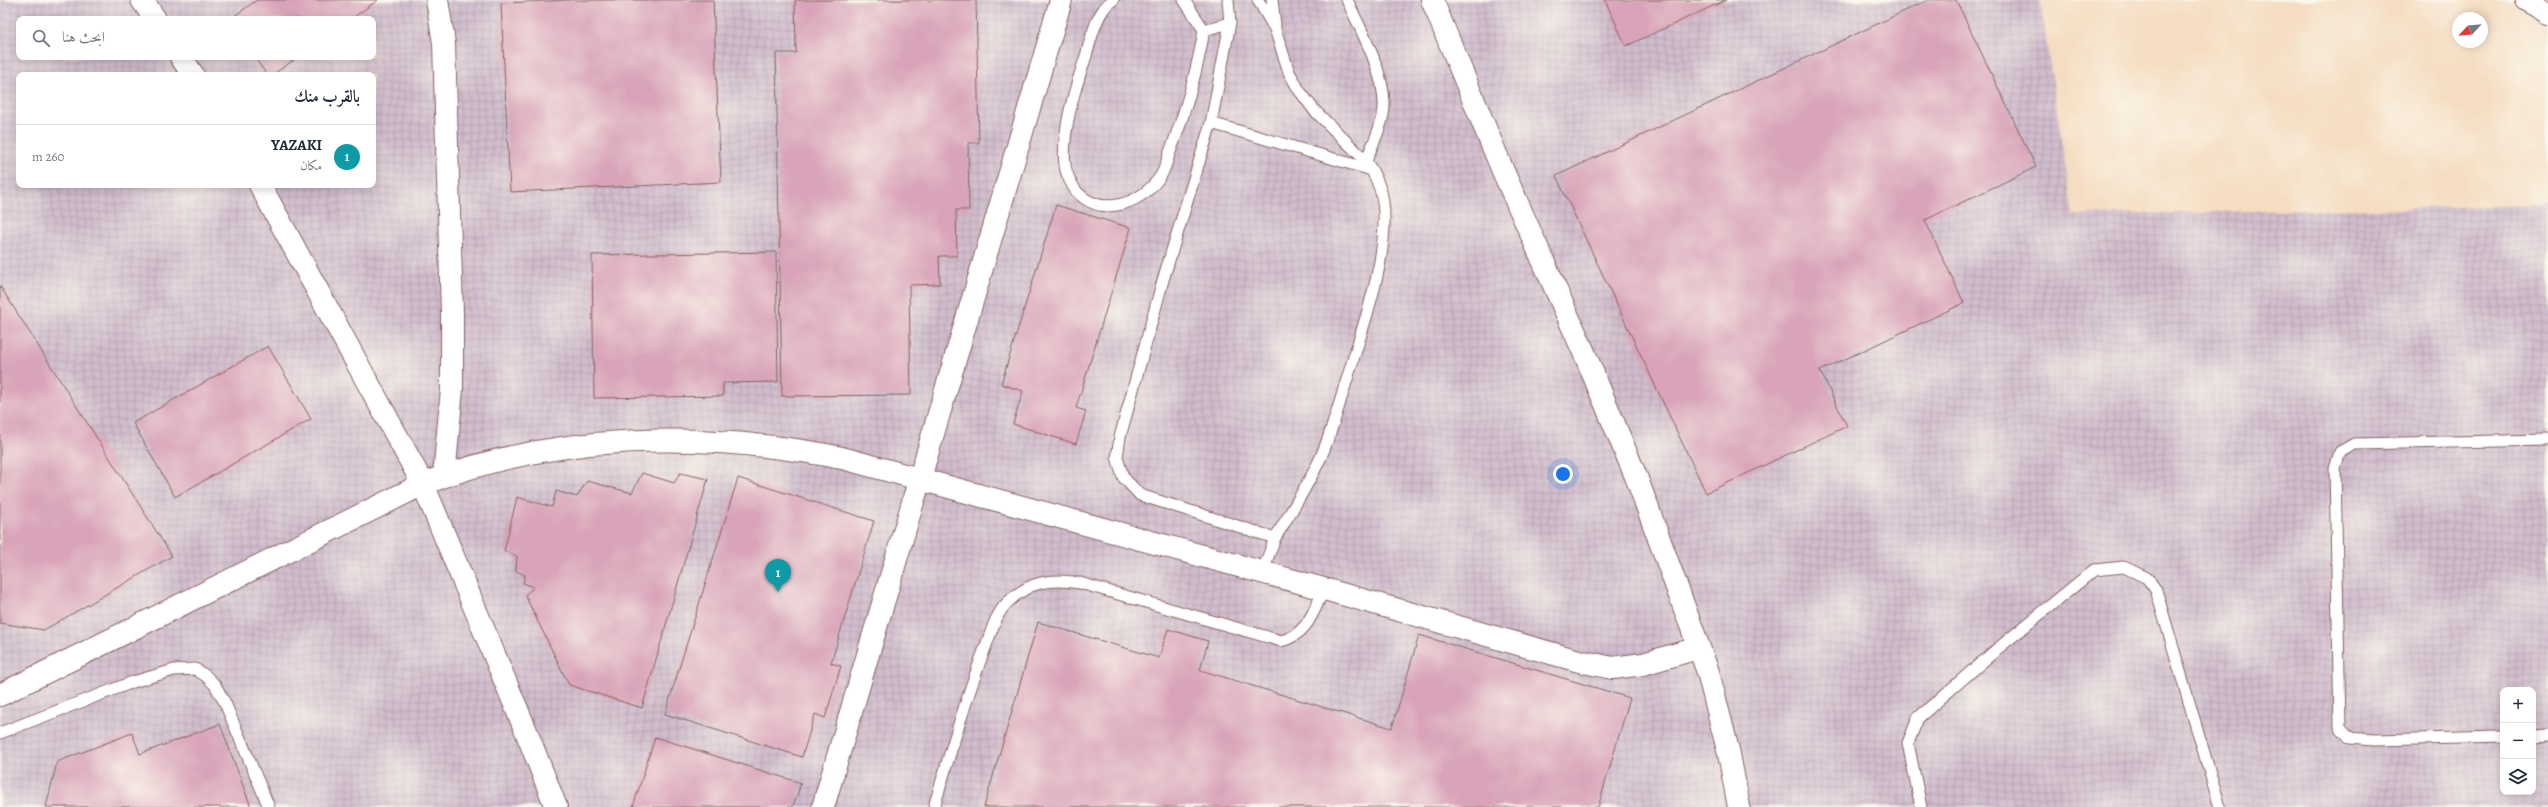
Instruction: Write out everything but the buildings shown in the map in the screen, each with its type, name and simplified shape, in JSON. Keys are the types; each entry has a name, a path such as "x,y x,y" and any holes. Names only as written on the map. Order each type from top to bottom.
{"street":[{"path":"142,0 153,16"},
{"path":"437,0 444,42 452,313 452,389 444,476"},
{"path":"824,807 1061,0"},
{"path":"1432,0 1503,170 1586,357 1637,479 1718,707 1739,807"},
{"path":"2527,0 2548,13"},
{"path":"183,60 191,72"},
{"path":"262,188 423,484 556,807"},
{"path":"0,695 423,484 444,476 505,458 602,443 730,441 795,449 920,478 1579,661 1613,668 1643,664 1698,648"}],"lane":[{"path":"1113,0 1100,15 1078,77 1065,144 1065,166 1073,187 1086,201 1098,206 1111,207 1136,198 1160,176 1176,136 1199,62 1204,30 1184,0"},
{"path":"1228,0 1230,23 1211,123 1163,280 1120,437 1117,457 1123,478 1140,495 1275,538"},
{"path":"1258,0 1275,28"},
{"path":"1262,573 1275,538 1300,498 1320,459 1370,304 1381,250 1384,219 1380,185 1369,165 1314,110 1299,90 1289,72 1275,28 1272,0"},
{"path":"1347,0 1382,82 1384,102 1383,116 1369,165"},
{"path":"1204,30 1230,23"},
{"path":"1211,123 1369,165"},
{"path":"2500,737 2374,740 2350,738 2340,727 2335,468 2340,452 2354,444 2548,440"},
{"path":"1921,807 1908,743 1918,718 1996,650 2094,570 2124,567 2148,578 2156,590 2220,807"},
{"path":"934,807 969,689 994,625 1007,603 1024,589 1057,579 1080,583 1281,641 1299,635 1311,616 1324,589"},
{"path":"0,733 134,682 174,670 196,669 215,685 268,807"},
{"path":"2536,737 2548,736"}],"shaded area":[{"path":"0,0 2040,0 2073,215 2548,205 2548,807 0,807"}],"place":[{"name":"YAZAKI","path":"778,592"}]}
